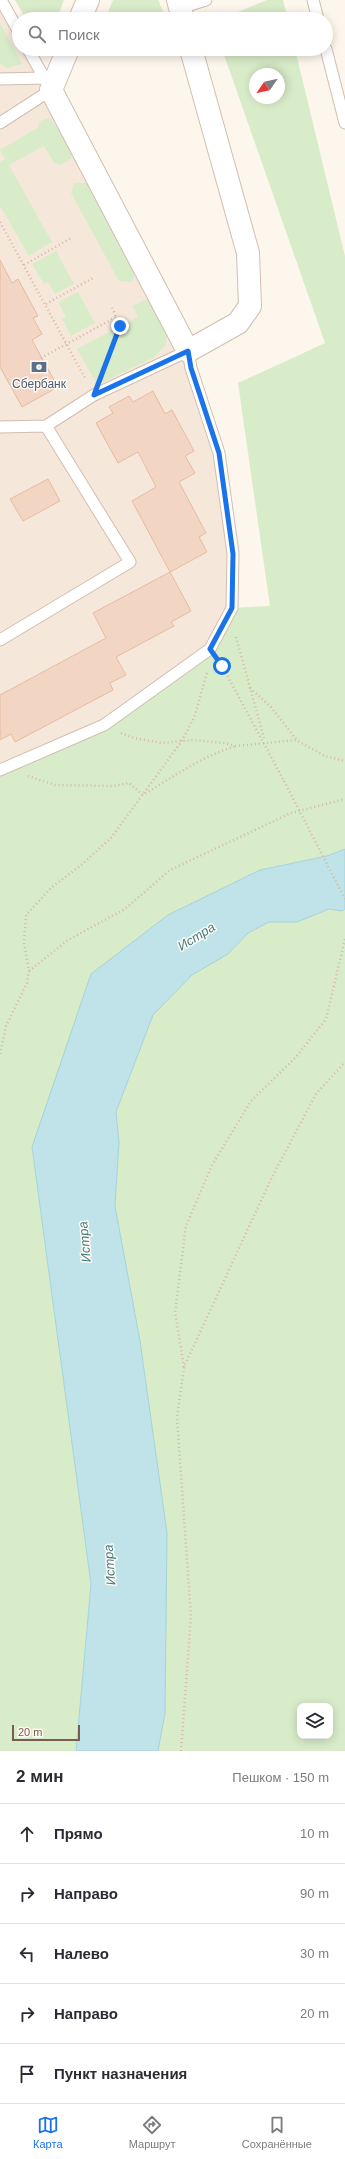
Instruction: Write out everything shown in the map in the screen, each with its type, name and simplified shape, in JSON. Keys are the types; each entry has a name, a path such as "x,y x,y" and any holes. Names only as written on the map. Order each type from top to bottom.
{"street":[{"path":"83,12 88,0"},
{"path":"64,56 48,84 188,351 238,323 250,306 248,253 193,56"}],"lane":[{"path":"1,0 12,20"},
{"path":"180,9 206,0"},
{"path":"313,0 316,12"},
{"path":"32,56 48,84"},
{"path":"328,56 345,123"},
{"path":"0,78 48,84"},
{"path":"0,122 48,84"},
{"path":"0,427 46,426 94,395 188,351 191,368 219,453 233,554 232,608 210,649 104,725 3,769"},
{"path":"0,640 130,562 46,426"}],"path":[{"path":"0,222 46,304 94,395"},
{"path":"24,265 71,238"},
{"path":"46,304 93,278"},
{"path":"94,395 120,326 111,305"},
{"path":"41,358 116,317"},
{"path":"232,608 236,645 250,688 265,743"},
{"path":"0,1054 6,1026 26,983 29,972 24,943 26,915 52,887 80,866 111,838 181,742 194,718 208,667 210,649"},
{"path":"210,649 222,666 265,743 345,899"},
{"path":"250,688 271,707 296,740 325,756 345,761"},
{"path":"104,725 134,738 162,743 193,740 224,743 236,746"},
{"path":"143,795 197,762 222,750 236,746 296,740"},
{"path":"3,769 55,785 113,786 130,783 143,795"},
{"path":"29,972 68,940 125,909 170,870 291,813 345,799"},
{"path":"184,1367 175,1312 186,1226 212,1165 251,1101 296,1057 326,1019 345,939"},
{"path":"181,1751 191,1616 177,1418 184,1367 272,1177 316,1094 345,1062"}],"shaded area":[{"path":"0,0 12,20 12,56 32,56 191,368 219,453 233,553 232,608 210,649 104,725 0,770"}],"green space":[{"path":"15,0 64,0 60,12 22,12"},
{"path":"113,0 158,0 163,12 108,12"},
{"path":"267,0 283,0 286,12 238,12"},
{"path":"0,23 12,45 12,56 18,56 22,64 7,68 0,64"},
{"path":"224,56 297,56 345,256 345,849 327,856 260,870 32,1147 91,1584 76,1751 0,1751 0,770 104,725 210,649 232,608 270,606 238,383 325,343"},
{"path":"45,119 51,119 72,152 71,159 60,165 54,163 44,146 9,165 52,242 29,256 0,206 0,162 5,159 0,150 39,127 39,122"},
{"path":"74,183 89,183 136,271 132,282 119,281 71,193"},
{"path":"56,251 74,284 55,294 48,282 44,284 32,264"},
{"path":"78,292 95,323 71,336 62,319 66,317 58,302"},
{"path":"149,298 167,331 166,345 153,358 101,383 123,325 138,316 132,306"},
{"path":"118,327 96,383 77,349"},
{"path":"329,909 342,911 345,909 345,1751 136,1751 140,1341 115,1206 119,1142 116,1112 153,1015 192,975 228,954 248,933 269,922 297,922"}],"water":[{"name":"Истра","path":"345,849 345,909 342,911 329,909 297,922 269,922 248,933 228,954 192,975 153,1015 116,1112 119,1142 115,1206 140,1341 167,1533 165,1713 158,1751 76,1751 91,1584 32,1147 91,974 168,915 260,870 327,856"}],"building":[{"path":"0,260 12,283 18,279 38,316 33,318 42,334 32,340 58,387 22,407 0,367"},
{"path":"153,391 165,414 172,410 194,451 185,456 195,473 179,482 206,533 199,537 207,552 170,572 132,501 156,487 138,452 118,463 96,423 113,413 109,407 129,396 133,402"},
{"path":"48,479 60,501 23,521 10,499"},
{"path":"170,572 191,611 171,622 174,626 116,657 126,675 110,683 113,690 15,742 11,734 0,740 0,695 106,638 93,613"}],"place":[{"name":"Сбербанк","path":"39,367"}],"route":[{"path":"120,326 94,395 188,351 191,368 219,453 233,554 232,608 210,649 222,666"}]}
